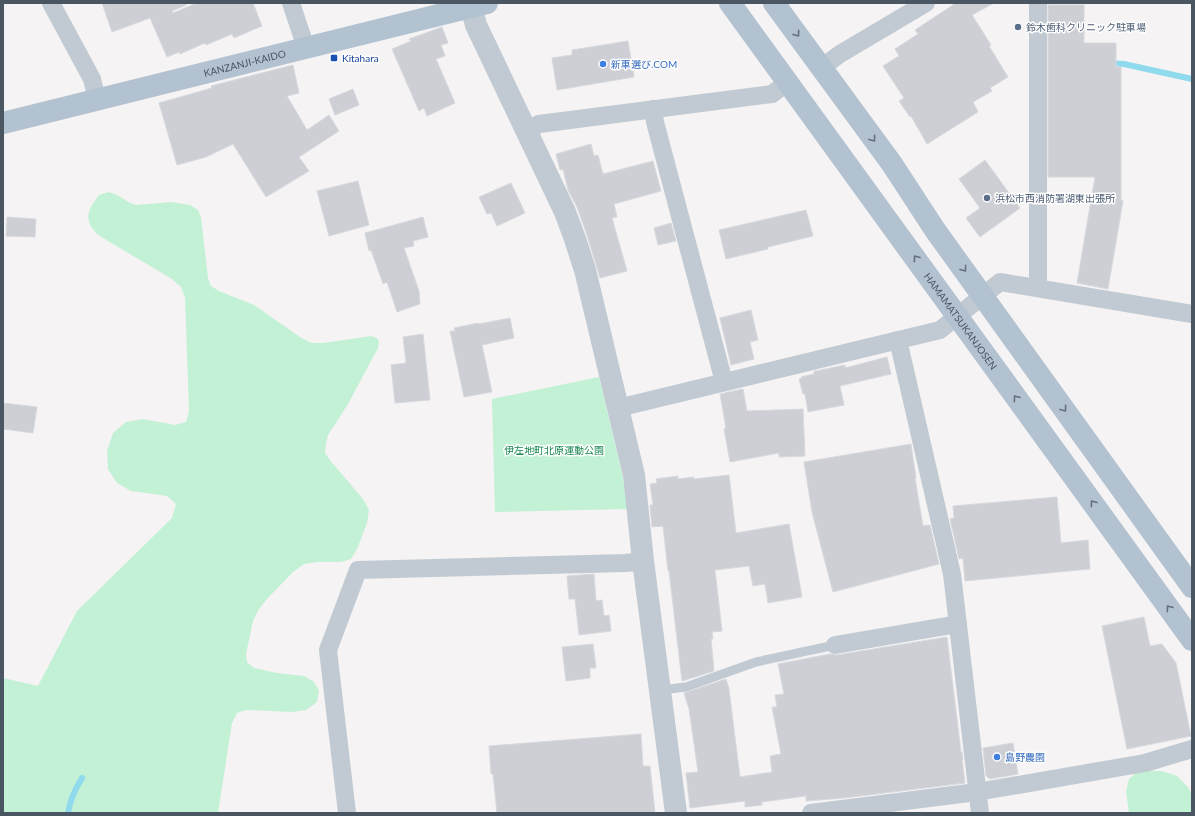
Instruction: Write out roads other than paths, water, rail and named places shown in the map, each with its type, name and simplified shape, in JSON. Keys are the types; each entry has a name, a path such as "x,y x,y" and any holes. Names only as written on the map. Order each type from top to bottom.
{"main road":[{"name":"HAMAMATSUKANJOSEN","path":"730,3 1192,640"},
{"path":"774,3 892,164 935,230 1192,586"},
{"name":"KANZANJI-KAIDO","path":"3,123 306,48 465,6"}],"street":[{"path":"51,3 92,79 97,100"},
{"path":"291,3 306,48"},
{"path":"821,68 840,54 926,3"},
{"path":"1038,3 1038,288"},
{"path":"465,6 565,212 584,270 634,475 643,561 676,813"},
{"path":"526,131 539,124 772,94 788,82"},
{"path":"653,110 724,382"},
{"path":"618,408 940,330 1000,282 1192,314"},
{"path":"898,340 952,574 980,813"},
{"path":"347,813 328,650 358,570 626,563 643,561"},
{"path":"835,645 958,624"},
{"path":"811,813 977,792 1145,763 1192,749"}],"lane":[{"path":"660,690 686,687 756,662 835,645"}],"waterway":[{"path":"1109,63 1124,64 1192,79"},
{"path":"68,813 73,795 82,778"}],"place":[{"name":"鈴木歯科クリニック駐車場","path":"1018,27"},
{"name":"Kitahara","path":"334,58"},
{"name":"新車選び.COM","path":"603,64"},
{"name":"浜松市西消防署湖東出張所","path":"987,198"},
{"name":"島野農園","path":"997,757"}],"park label":[{"name":"伊左地町北原運動公園","path":"554,450"}]}
